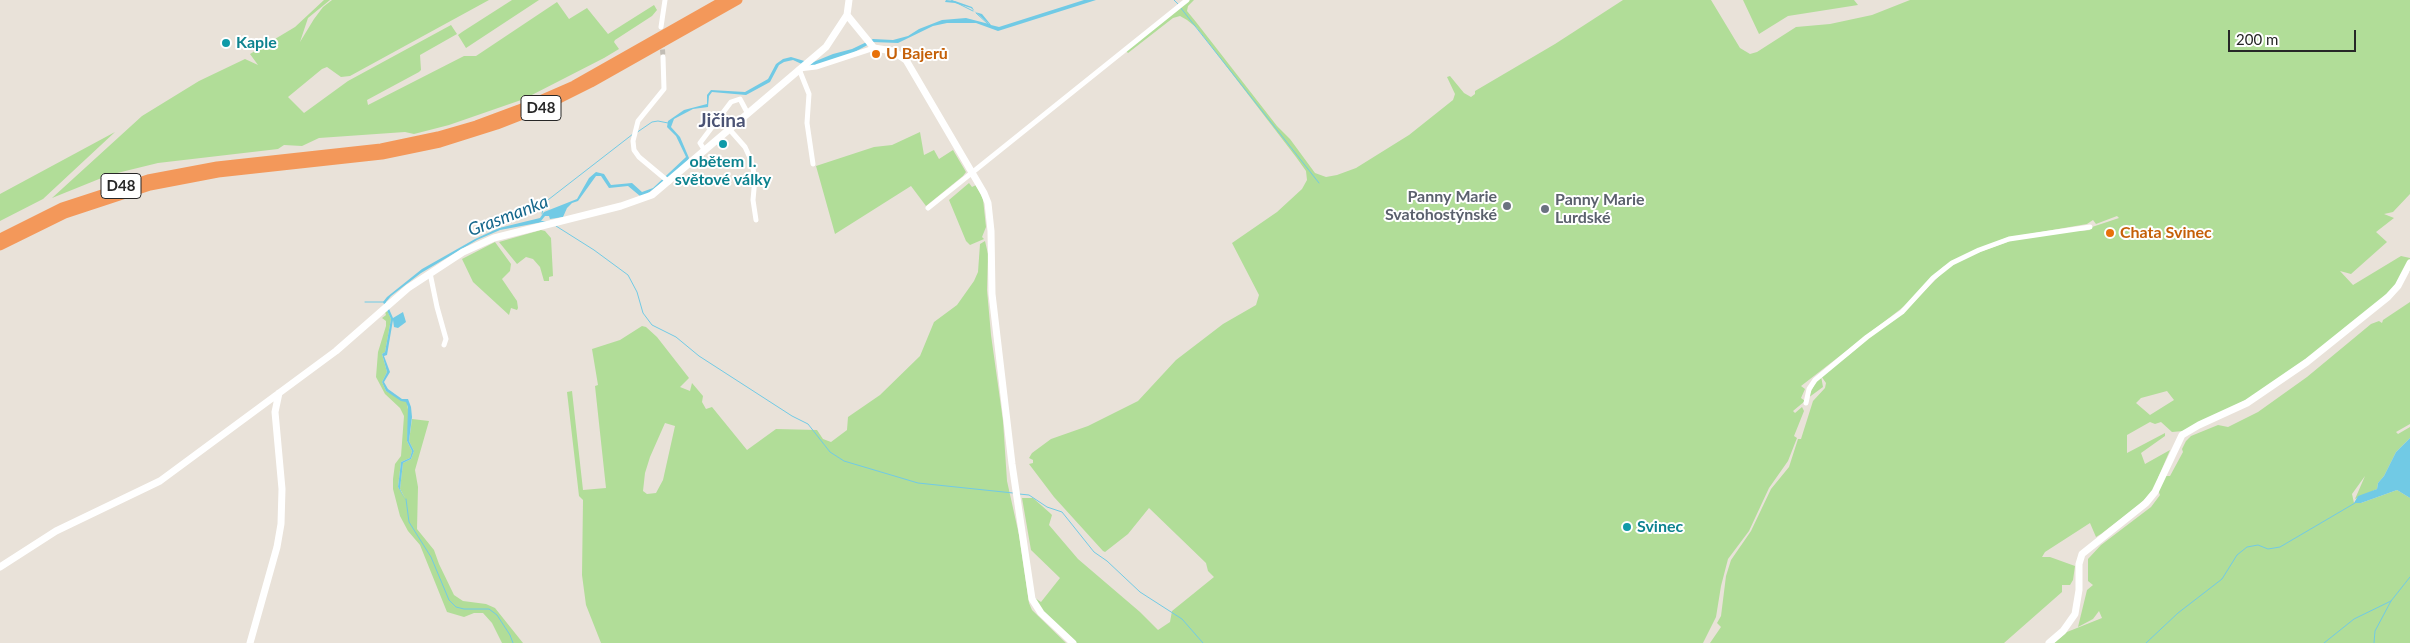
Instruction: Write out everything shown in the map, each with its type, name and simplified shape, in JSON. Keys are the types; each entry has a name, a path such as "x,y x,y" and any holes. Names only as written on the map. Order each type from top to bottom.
{"highway":[{"name":"D48","path":"0,238 62,207 148,179 217,166 381,148 476,125 540,101 574,85 724,0"},
{"name":"D48","path":"0,246 73,210 150,186 210,174 382,155 440,143 498,125 577,91 738,0"}],"street":[{"path":"661,27 665,0"},
{"path":"0,567 56,531 160,481 343,345 402,293 463,252 494,238 639,201 652,195 666,179 705,151 826,47 847,14 849,0"},
{"path":"928,208 1187,0"},
{"path":"847,14 871,45 893,51 906,60 974,172 988,203 992,294 1016,493 1032,600 1041,613 1073,643"},
{"path":"803,65 816,67 871,45"},
{"path":"663,57 664,89 638,121 634,134 634,150 639,157 666,179"},
{"path":"803,65 809,94 808,123 814,164"},
{"path":"705,151 700,144 730,102 740,99 748,114"},
{"path":"730,130 745,147 751,160 756,220"},
{"path":"1806,403 1809,390 1815,380 1867,337 1902,312 1933,278 1952,263 1979,250 2009,239 2090,227"},
{"path":"2049,643 2061,634 2075,614 2078,596 2079,564 2082,554 2146,503 2155,492 2182,435 2247,403 2307,362 2388,297 2398,286 2410,263"},
{"path":"430,273 436,307 446,339 444,345"},
{"path":"250,643 277,547 281,524 282,489 275,412 279,392"}],"green space":[{"path":"324,0 330,0 308,18 300,42 323,7 332,0 489,0 350,76 341,77 327,67 322,69 288,97 304,113 348,81 451,25 457,34 420,55 421,70 419,72 367,100 368,105 464,56 476,56 557,2 569,19 587,8 608,34 654,5 657,10 652,16 615,40 614,42 619,49 604,58 524,99 449,125 414,134 405,132 319,138 302,146 284,145 278,149 158,163 109,175 52,198 142,116 199,81 245,59 258,65 250,54 295,27"},
{"path":"512,0 539,0 466,48 458,35"},
{"path":"1189,0 1194,0 1188,6 1187,11 1315,173 1326,177 1356,168 1409,135 1453,100 1455,94 1447,77 1450,76 1464,93 1471,97 1475,94 1475,91 1555,44 1623,0 1711,0 1740,48 1750,54 1757,52 1796,27 1830,24 1872,15 1910,0 2410,0 2410,194 2393,212 2384,214 2394,218 2376,232 2387,242 2351,274 2340,271 2353,285 2401,256 2410,258 2410,271 2402,276 2390,293 2262,392 2183,431 2172,432 2161,422 2155,424 2150,422 2127,435 2127,453 2165,433 2165,436 2141,453 2145,464 2170,450 2158,478 2163,479 2166,476 2170,476 2183,452 2182,449 2186,441 2191,436 2218,425 2228,427 2258,412 2307,377 2371,324 2379,321 2382,323 2383,320 2410,302 2410,424 2396,432 2398,434 2410,427 2410,438 2396,452 2384,476 2378,483 2377,489 2355,499 2365,476 2352,494 2354,503 2361,503 2397,490 2410,498 2410,643 2054,643 2067,632 2102,618 2099,611 2093,619 2078,627 2087,590 2093,585 2088,581 2088,559 2101,545 2151,507 2160,495 2155,488 2140,504 2096,537 2090,523 2045,552 2042,557 2050,557 2075,566 2073,580 2070,585 2062,585 2062,592 2004,643 1710,643 1721,627 1717,623 1721,616 1726,576 1731,560 1751,531 1771,489 1789,467 1798,439 1801,439 1813,401 1825,388 1826,383 1821,376 1823,387 1808,398 1821,375 1902,314 1945,270 1963,258 2013,240 2079,229 2080,231 2090,230 2089,228 2119,218 2117,216 2096,224 2093,220 2087,224 2006,238 1961,257 1943,267 1911,301 1801,386 1805,389 1801,398 1805,401 1793,411 1795,413 1802,407 1804,411 1794,436 1797,438 1788,461 1769,488 1749,531 1728,559 1716,617 1703,643 1076,643 1041,609 1035,598 1041,602 1060,578 1031,550 1022,498 1033,498 1050,513 1052,515 1049,525 1078,559 1140,612 1158,630 1170,622 1172,611 1214,577 1208,571 1206,563 1149,508 1128,534 1105,552 1103,551 1054,497 1029,464 1033,463 1033,460 1029,458 1032,453 1051,439 1088,426 1138,401 1176,360 1223,324 1256,305 1259,295 1232,243 1277,212 1302,189 1307,180 1306,171 1296,157 1197,28 1187,20 1180,16 1173,18 1128,53 1126,51","holes":["2167,391 2174,400 2150,415 2136,403 2141,398"]},
{"path":"1743,0 1854,0 1858,5 1788,16 1759,34"},
{"path":"115,132 43,199 0,221 0,194"},
{"path":"920,132 924,155 934,150 939,159 953,150 966,172 963,176 926,206 911,186 835,234 816,166 874,147 892,145"},
{"path":"969,183 972,187 976,185 983,199 986,227 982,237 984,239 970,245 966,241 949,200"},
{"path":"541,230 545,231 551,238 553,276 549,277 549,281 544,281 540,267 533,259 526,257 517,264 499,242"},
{"path":"985,241 988,254 987,290 1003,421 1007,481 1019,535 1029,603 1032,610 1066,643 601,643 586,605 582,575 583,500 579,496 567,392 572,391 583,490 606,488 595,386 598,385 592,349 620,340 642,326 646,327 657,337 689,378 680,387 690,391 692,383 703,396 702,402 706,409 712,407 747,450 776,429 817,430 823,439 831,442 847,430 848,417 880,395 920,356 934,322 957,305 974,281 978,272 980,244","holes":["665,423 675,426 663,480 656,493 647,494 643,491 645,473 650,457"]},
{"path":"495,242 511,264 510,271 502,279 517,301 518,308 517,310 511,308 509,315 473,282 462,259"},
{"path":"387,310 391,319 385,352 382,354 387,372 382,382 386,391 407,402 409,417 407,441 412,451 410,458 401,462 398,487 405,498 400,489 403,463 411,459 414,451 409,441 412,419 429,421 415,470 418,487 417,529 434,550 454,595 463,601 486,604 495,608 523,643 502,643 492,623 483,613 474,613 464,617 447,612 420,545 408,531 400,516 393,489 393,479 395,464 401,456 404,416 400,408 385,394 376,377 378,352 386,326 386,321 382,318 386,315 385,312"}],"water":[{"path":"946,0 972,7 974,11 971,8 955,3 945,2"},
{"path":"1084,0 1096,0 998,31 976,23 947,23 933,26 898,43 873,42 851,54 814,66 806,66 793,60 784,62 779,65 770,82 746,95 712,92 709,96 708,107 693,109 674,119 671,127 680,137 689,158 687,163 647,194 640,196 628,186 609,188 601,176 596,176 578,201 572,203 567,208 563,217 550,219 549,216 545,216 541,221 548,221 500,230 477,240 421,273 391,296 386,302 393,318 403,312 406,322 398,328 394,327 393,320 387,355 384,356 390,372 384,382 388,389 402,399 408,399 411,407 412,417 409,441 414,451 411,459 403,463 400,489 406,501 398,487 401,462 410,458 412,451 407,441 408,407 406,402 401,401 386,391 382,382 387,372 382,354 385,352 391,319 383,302 387,297 422,269 475,239 499,228 540,218 544,212 577,199 589,178 596,172 604,174 611,185 632,183 642,192 653,188 686,157 676,136 667,127 668,121 684,110 707,104 707,95 711,90 745,92 768,79 776,64 783,59 791,57 811,63 852,49 873,39 893,40 908,36 919,29 942,20 966,18 989,24 976,12 982,14 991,25 999,27"},
{"path":"2410,438 2410,498 2397,490 2361,503 2354,503 2358,496 2377,489 2378,483 2384,476 2396,452"}],"waterway":[{"path":"951,0 973,11"},
{"path":"1174,0 1178,4"},
{"path":"1180,7 1319,183"},
{"path":"976,13 988,24"},
{"path":"636,133 652,122 668,123"},
{"path":"542,214 544,203 633,134"},
{"path":"556,226 594,250 628,275 637,292 643,313 652,325 676,337 699,356 792,416 808,424 830,452 844,461 918,483 1013,493"},
{"path":"365,302 385,302"},
{"path":"1019,494 1029,495 1047,507 1062,512 1094,552 1107,561 1140,592 1182,619 1203,643"},
{"name":"Grasmanka","path":"406,499 409,522 431,557 449,600 456,607 464,609 489,609 497,615 513,643"},
{"path":"2146,643 2178,613 2222,579 2237,555 2247,547 2258,545 2268,549 2280,547 2355,503"},
{"path":"2374,643 2375,631 2391,601 2410,577"},
{"path":"2324,643 2354,619 2391,601"}],"tunnel":[{"path":"662,42 663,57"}],"place":[{"name":"Kaple","path":"226,43"},
{"name":"U Bajerů","path":"876,54"},
{"name":"obětem I. světové války","path":"723,144"},
{"name":"Panny Marie Svatohostýnské","path":"1507,206"},
{"name":"Panny Marie Lurdské","path":"1545,209"},
{"name":"Chata Svinec","path":"2110,233"},
{"name":"Svinec","path":"1627,527"}],"district":[{"name":"Jičina","path":"722,121"}]}
